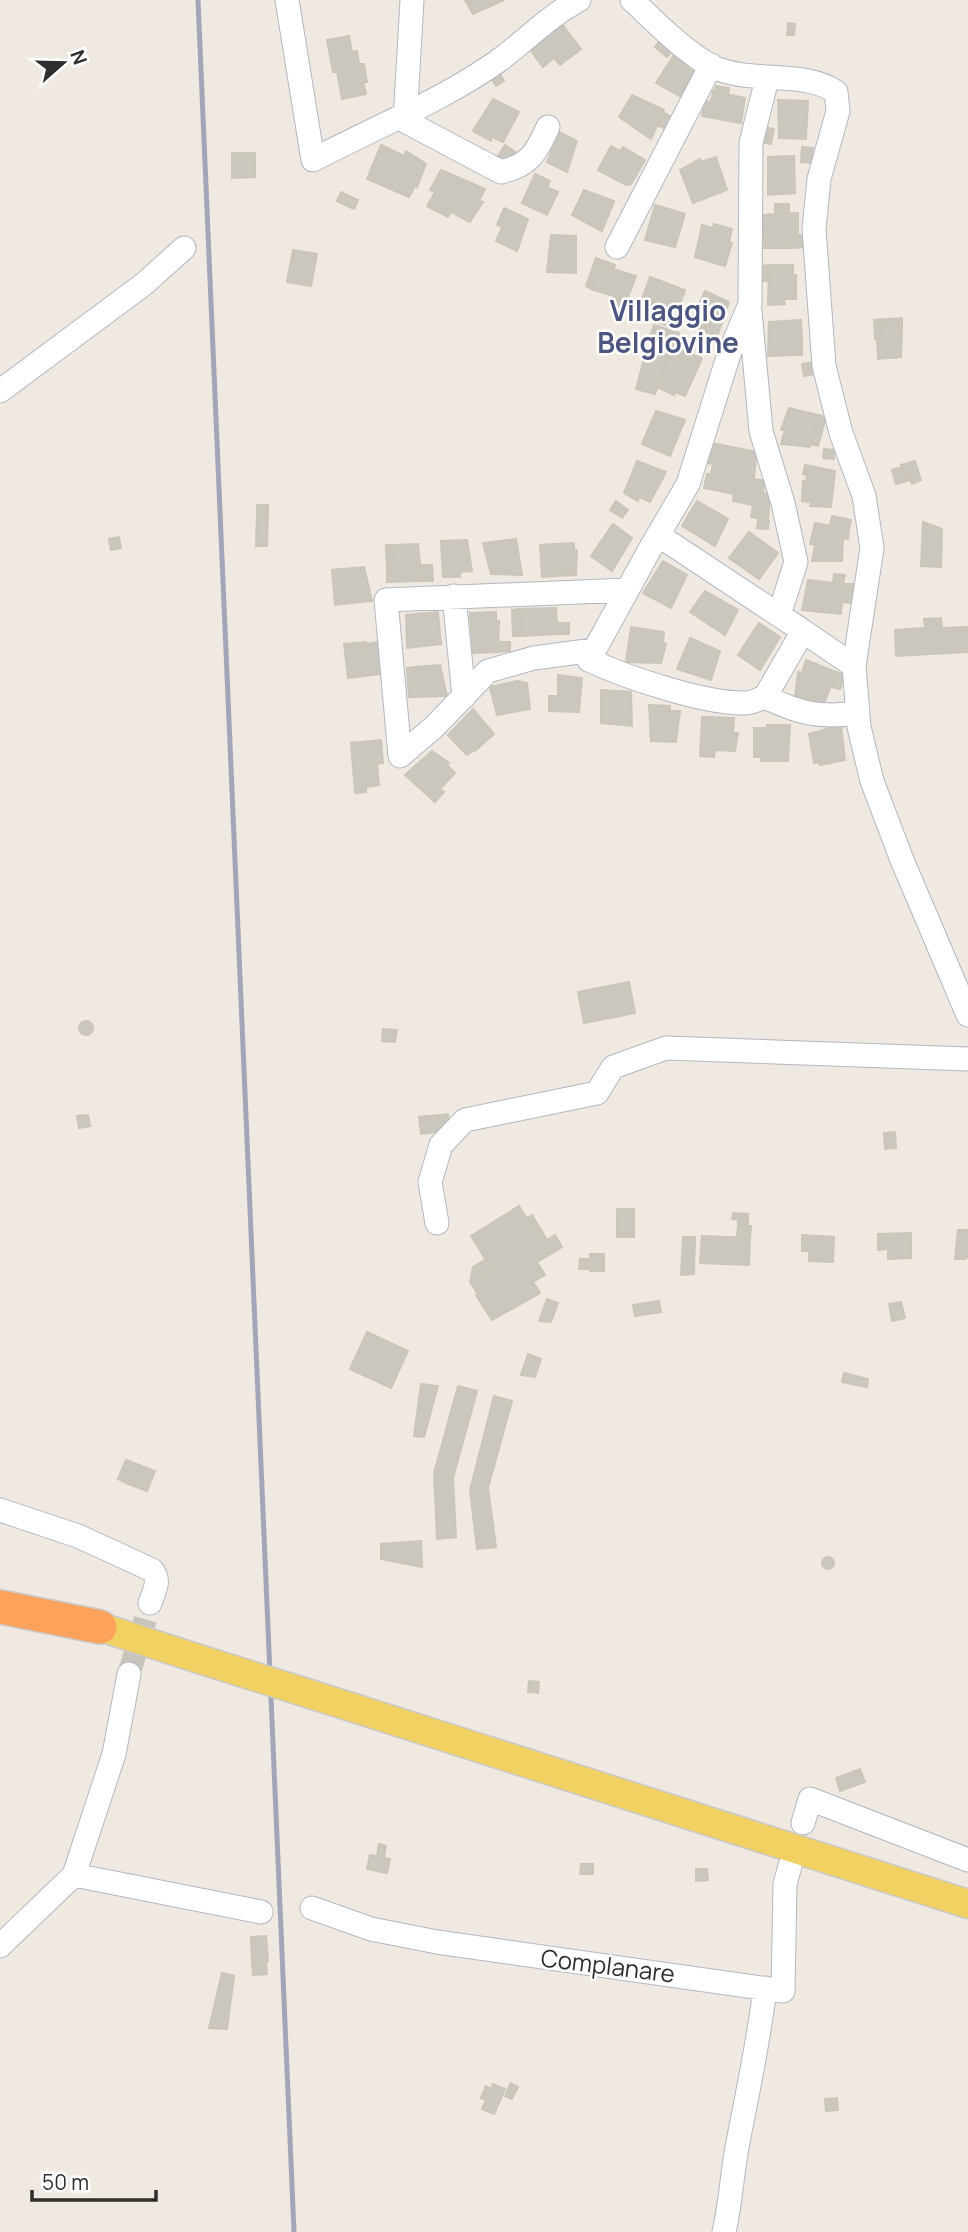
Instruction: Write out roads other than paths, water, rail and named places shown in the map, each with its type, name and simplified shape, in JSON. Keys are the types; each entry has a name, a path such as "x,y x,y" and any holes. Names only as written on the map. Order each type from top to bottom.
{"highway":[{"path":"0,1592 36,1606"},
{"path":"0,1607 100,1627"}],"main road":[{"path":"36,1606 968,1904"}],"street":[{"path":"287,0 313,160 444,93 498,61 549,17 579,0"},
{"path":"412,0 405,121 501,172 520,167 535,156 548,127"},
{"path":"632,0 711,65 767,79 824,84 836,92 838,111 819,179 814,229 824,366 841,433 864,496 872,548 854,666 858,713 872,781 968,1015"},
{"path":"617,247 711,65"},
{"path":"767,79 751,143 750,304 761,431 783,503 796,562 779,615"},
{"path":"0,391 144,284 184,248"},
{"path":"750,304 729,354 688,484 589,660 650,683 746,704 765,697 803,631"},
{"path":"658,535 854,666"},
{"path":"594,650 534,658 488,671 400,756 386,600 627,590"},
{"path":"454,596 464,697"},
{"path":"765,697 799,713 825,717 858,713"},
{"path":"438,1223 430,1182 441,1145 465,1120 597,1093 614,1067 666,1048 968,1059"},
{"path":"0,1510 78,1536 152,1570 157,1576 157,1585 150,1603"},
{"path":"0,1946 74,1874 114,1754 129,1674"},
{"path":"803,1823 810,1799 968,1860"},
{"path":"724,2232 733,2196 737,2145 757,2051 765,1988 783,1991 785,1884 790,1866"},
{"path":"74,1874 261,1912"},
{"name":"Complanare","path":"312,1908 371,1929 436,1941 765,1988"}],"tunnel":[{"path":"129,1674 150,1603"}],"railway":[{"path":"198,0 294,2232"}],"district":[{"name":"Villaggio Belgiovine","path":"668,326"}]}
